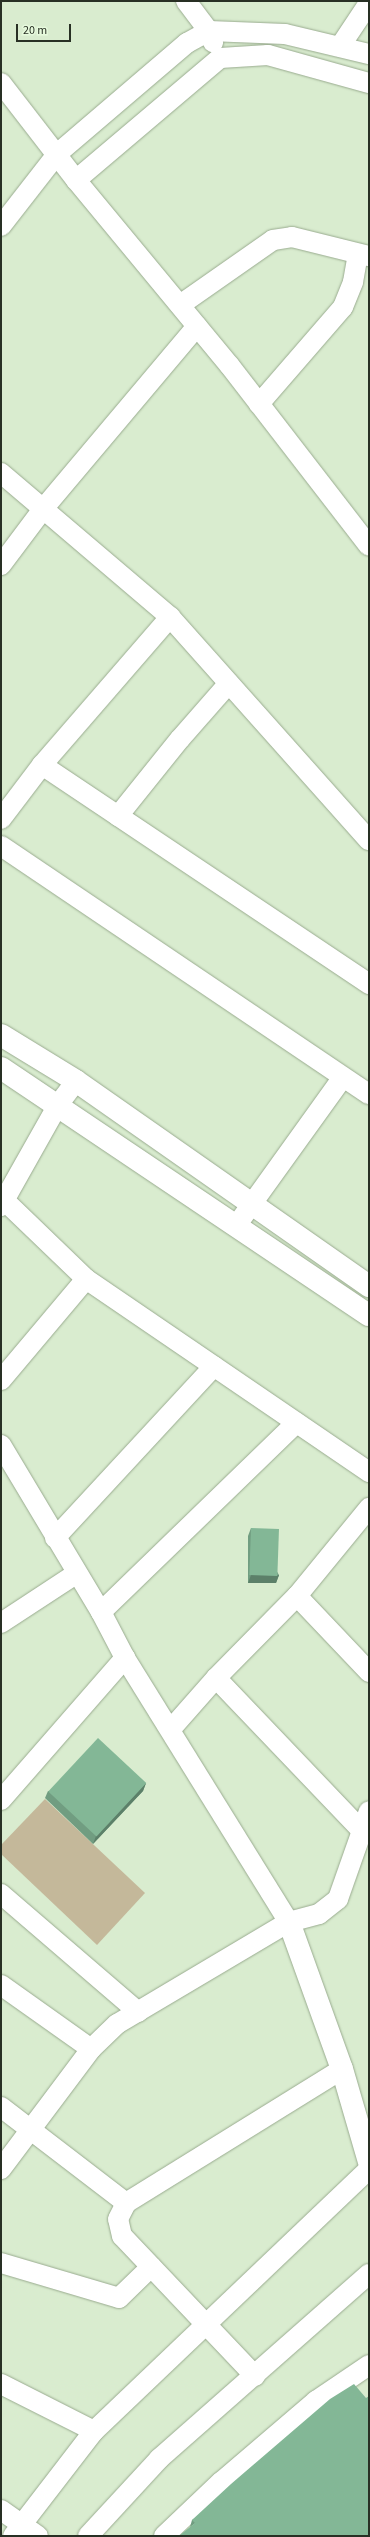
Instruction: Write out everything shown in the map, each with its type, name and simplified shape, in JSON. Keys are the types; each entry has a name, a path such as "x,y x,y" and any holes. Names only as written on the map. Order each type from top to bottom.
{"street":[{"path":"186,1 209,31 220,58"},
{"path":"341,45 369,3"},
{"path":"1,226 57,154 187,43 209,31 285,34 341,45 369,54"},
{"path":"76,180 220,58 268,55 369,83"},
{"path":"1,83 76,180 197,326 368,541"},
{"path":"180,305 273,240 292,237 364,255 343,307 259,404"},
{"path":"1,565 43,509 197,326"},
{"path":"1,473 170,617 369,840"},
{"path":"1,819 42,765 170,617"},
{"path":"118,816 180,739 229,683"},
{"path":"42,765 369,984"},
{"path":"1,846 369,1094"},
{"path":"1,1035 76,1081 251,1205 369,1286"},
{"path":"1,1068 369,1315"},
{"path":"236,1226 343,1077"},
{"path":"76,1081 58,1105 3,1203 86,1279 369,1472"},
{"path":"1,1380 86,1279"},
{"path":"55,1538 214,1366"},
{"path":"101,1612 296,1423"},
{"path":"1,1445 76,1574 101,1612 125,1658 171,1729 289,1922 342,2069 369,2162"},
{"path":"171,1729 216,1678 297,1596 369,1508"},
{"path":"1,1623 76,1574"},
{"path":"297,1596 369,1672"},
{"path":"1,1800 125,1658"},
{"path":"216,1678 362,1831"},
{"path":"1,2169 33,2130 91,2049 117,2024 289,1922 319,1914 338,1899 369,1810"},
{"path":"1,1894 138,2012"},
{"path":"1,1984 91,2049"},
{"path":"255,2376 122,2236 118,2219 126,2204 342,2069"},
{"path":"1,2107 33,2130 126,2204"},
{"path":"18,2530 94,2430 369,2169"},
{"path":"1,2263 119,2298 151,2267"},
{"path":"88,2536 159,2459 369,2274"},
{"path":"164,2536 220,2482 310,2406 369,2365"},
{"path":"1,2384 94,2430"},
{"path":"1,2510 18,2530 38,2536"}],"shaded area":[{"path":"45,1799 145,1893 97,1945 1,1854 1,1845"}],"building":[{"path":"251,1528 279,1529 277,1576 249,1575"},
{"path":"98,1738 146,1783 96,1836 48,1791"},
{"path":"354,2384 366,2398 369,2396 369,2536 179,2536 195,2523 192,2520 231,2484 330,2399"}]}
